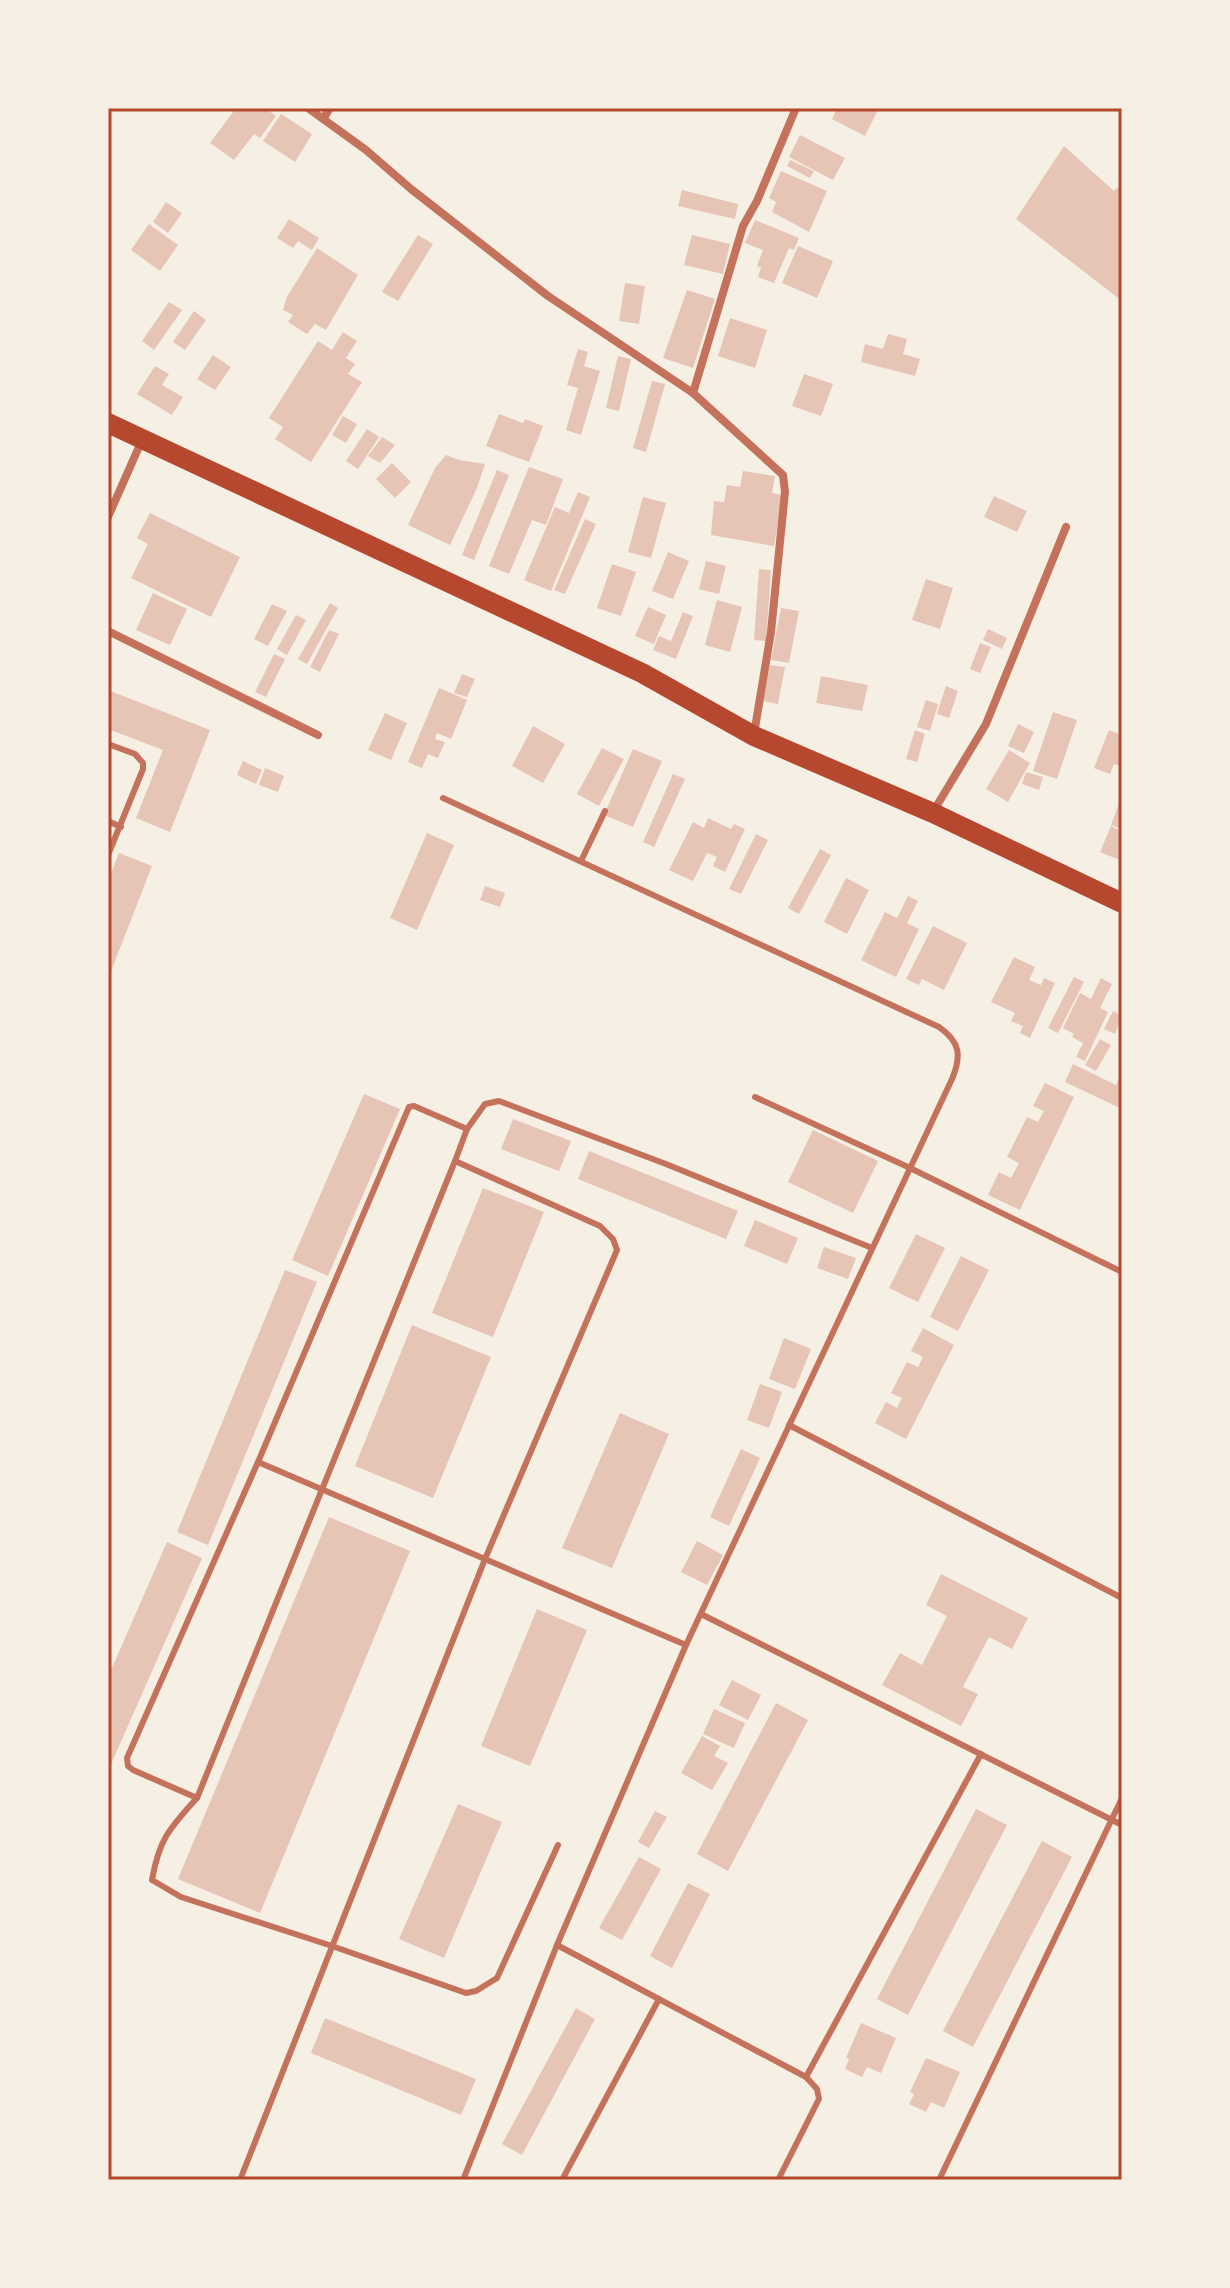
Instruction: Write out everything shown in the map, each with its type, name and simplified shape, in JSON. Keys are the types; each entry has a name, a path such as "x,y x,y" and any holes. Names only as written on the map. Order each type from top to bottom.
{"highway":[{"path":"108,423 642,673 754,736 933,813 1122,903"}],"street":[{"path":"308,108 366,150 548,296 693,393 783,475 785,492 771,632 754,736"},
{"path":"323,119 330,108"},
{"path":"693,393 743,226 757,201 796,108"},
{"path":"108,517 142,440"},
{"path":"933,813 986,724 1066,527"},
{"path":"108,631 318,735"}],"lane":[{"path":"108,744 135,754 143,763 108,855"},
{"path":"443,798 939,1027 957,1044 958,1064 686,1645 557,1945 463,2180"},
{"path":"581,861 605,811"},
{"path":"108,821 121,827"},
{"path":"755,1097 908,1167 1122,1272"},
{"path":"558,1845 497,1978 476,1991 466,1993 181,1897 152,1880 156,1858 166,1833 197,1798 467,1129 485,1104 499,1101 666,1164 872,1248"},
{"path":"197,1798 133,1770 128,1766 127,1758 258,1462 409,1107 414,1106 467,1129"},
{"path":"240,2180 485,1559 617,1250 613,1239 600,1226 455,1161"},
{"path":"789,1425 1122,1598"},
{"path":"258,1462 686,1645"},
{"path":"701,1614 1122,1825"},
{"path":"806,2077 981,1754"},
{"path":"939,2180 1122,1798"},
{"path":"557,1945 806,2077 817,2089 819,2099 778,2180"},
{"path":"562,2180 659,1999"}],"building":[{"path":"236,108 265,108 276,116 260,138 254,134 234,160 210,143"},
{"path":"837,108 879,108 865,136 832,119"},
{"path":"281,114 312,134 295,162 263,141"},
{"path":"800,135 845,158 833,180 789,157"},
{"path":"1064,146 1114,191 1122,183 1122,301 1016,219"},
{"path":"790,160 814,171 810,178 787,166"},
{"path":"781,171 827,191 809,232 772,212 776,202 769,198"},
{"path":"682,190 738,204 735,219 678,206"},
{"path":"166,202 182,213 168,233 153,222"},
{"path":"289,219 319,238 312,250 298,241 293,248 277,238"},
{"path":"755,220 799,238 794,250 789,248 774,283 758,277 761,268 757,266 763,250 745,243"},
{"path":"149,224 178,245 160,271 131,250"},
{"path":"418,235 433,244 398,301 382,292"},
{"path":"692,235 730,244 723,274 684,265"},
{"path":"798,246 833,261 817,298 782,283"},
{"path":"317,248 358,275 326,330 315,324 307,334 288,322 293,315 283,310 287,297"},
{"path":"625,283 645,286 639,324 619,321"},
{"path":"687,290 715,299 693,368 663,358"},
{"path":"169,302 182,310 154,350 142,341"},
{"path":"194,311 206,320 185,350 173,342"},
{"path":"730,318 767,330 755,368 718,356"},
{"path":"343,332 357,341 346,358 355,364 348,374 362,382 311,462 275,439 283,427 269,418 318,341 332,350"},
{"path":"888,334 907,339 903,354 920,359 915,376 861,362 865,344 883,349"},
{"path":"578,349 588,352 584,366 600,371 581,435 566,430 578,388 567,385"},
{"path":"213,355 231,367 215,390 197,379"},
{"path":"618,356 631,359 619,411 606,408"},
{"path":"155,366 169,374 162,385 183,397 172,415 137,394"},
{"path":"804,374 833,384 821,416 792,406"},
{"path":"652,381 665,384 646,452 633,448"},
{"path":"499,414 543,426 529,462 486,446"},
{"path":"343,416 357,424 346,443 332,435"},
{"path":"367,429 379,437 358,469 346,461"},
{"path":"382,437 395,445 380,463 368,456"},
{"path":"446,455 485,464 450,545 408,525 435,468"},
{"path":"392,463 411,482 395,498 376,479"},
{"path":"529,467 563,479 546,525 532,520 509,574 489,566"},
{"path":"497,470 509,475 474,560 462,555"},
{"path":"743,471 775,476 772,493 783,495 774,546 711,535 714,501 724,502 727,485 740,487"},
{"path":"578,492 590,497 551,591 524,580 555,507 569,513"},
{"path":"994,496 1027,511 1017,532 984,517"},
{"path":"643,497 666,503 651,558 628,552"},
{"path":"150,513 240,557 211,617 131,578 148,544 137,538"},
{"path":"585,519 596,524 565,594 554,590"},
{"path":"668,552 689,561 673,599 652,591"},
{"path":"706,561 726,566 719,594 699,589"},
{"path":"612,564 636,572 621,616 597,608"},
{"path":"759,569 771,570 766,641 754,640"},
{"path":"926,579 953,588 940,629 912,620"},
{"path":"153,593 187,609 170,645 136,630"},
{"path":"717,600 742,607 730,652 705,645"},
{"path":"330,603 338,608 307,664 298,659"},
{"path":"272,604 287,611 268,646 254,639"},
{"path":"648,607 666,615 654,644 635,636"},
{"path":"781,608 799,611 789,663 771,660"},
{"path":"683,612 693,616 676,659 653,650 659,636 671,641"},
{"path":"296,615 306,620 287,655 277,649"},
{"path":"988,629 1007,638 1002,649 983,640"},
{"path":"329,630 339,634 320,672 310,667"},
{"path":"980,643 991,647 980,673 970,669"},
{"path":"274,654 285,659 266,697 255,692"},
{"path":"770,665 785,667 778,704 763,701"},
{"path":"462,674 475,679 467,697 454,693"},
{"path":"821,676 868,685 862,711 816,703"},
{"path":"946,686 958,691 949,718 937,714"},
{"path":"439,688 467,700 451,739 437,733 435,739 445,742 438,758 428,754 422,768 408,762"},
{"path":"108,690 210,730 170,832 136,818 163,750 108,729"},
{"path":"926,700 938,704 930,731 917,727"},
{"path":"1053,712 1077,720 1057,779 1033,771"},
{"path":"385,713 407,723 391,760 368,750"},
{"path":"1018,724 1034,732 1024,753 1008,746"},
{"path":"533,726 565,744 543,783 512,766"},
{"path":"915,730 925,734 917,762 906,759"},
{"path":"1109,730 1122,735 1122,767 1114,764 1110,774 1094,768"},
{"path":"602,748 624,759 599,806 577,794"},
{"path":"633,749 662,761 633,827 604,815"},
{"path":"1009,750 1030,763 1008,802 986,789"},
{"path":"243,761 262,770 256,784 237,775"},
{"path":"265,768 284,776 278,792 259,785"},
{"path":"1026,772 1043,777 1039,790 1022,784"},
{"path":"673,774 685,779 654,847 643,842"},
{"path":"1122,795 1122,829 1111,825"},
{"path":"708,818 731,829 734,824 745,829 725,872 713,866 717,857 707,853 693,881 669,870 693,822 704,828"},
{"path":"1111,826 1121,831 1118,837 1122,838 1122,861 1100,852"},
{"path":"427,833 454,845 417,930 390,918"},
{"path":"756,834 768,840 741,894 729,889"},
{"path":"820,849 831,855 799,914 788,908"},
{"path":"119,853 152,866 108,979 108,881"},
{"path":"846,878 869,890 847,934 824,922"},
{"path":"485,886 505,893 500,907 480,900"},
{"path":"908,896 918,901 907,923 919,929 896,977 861,960 885,912 897,918"},
{"path":"933,926 967,943 944,990 922,979 919,985 906,979"},
{"path":"1014,957 1035,967 1029,980 1041,985 1044,978 1055,983 1030,1038 1020,1033 1023,1026 1011,1021 1015,1013 991,1002"},
{"path":"1074,977 1084,982 1058,1033 1048,1028"},
{"path":"1101,978 1112,984 1100,1008 1108,1012 1085,1061 1076,1057 1083,1043 1063,1028 1080,993 1091,999"},
{"path":"1113,1011 1122,1016 1115,1034 1104,1029"},
{"path":"1100,1039 1111,1045 1096,1071 1085,1065"},
{"path":"1073,1064 1116,1085 1122,1073 1122,1109 1065,1082"},
{"path":"1045,1083 1074,1097 1020,1210 988,1195 999,1172 1011,1178 1019,1163 1007,1157 1027,1117 1038,1122 1044,1111 1033,1106"},
{"path":"364,1094 400,1109 328,1276 292,1260"},
{"path":"513,1119 571,1141 559,1171 501,1149"},
{"path":"813,1130 878,1161 853,1213 788,1182"},
{"path":"589,1151 738,1211 726,1239 578,1179"},
{"path":"483,1188 544,1212 493,1337 432,1313"},
{"path":"755,1220 798,1238 787,1264 744,1246"},
{"path":"916,1234 945,1248 918,1302 889,1288"},
{"path":"824,1247 856,1258 848,1279 817,1268"},
{"path":"961,1256 989,1270 958,1331 930,1317"},
{"path":"285,1270 317,1282 208,1545 177,1532"},
{"path":"412,1325 491,1357 433,1498 355,1466"},
{"path":"923,1328 954,1345 906,1439 875,1423 886,1402 897,1408 902,1398 891,1393 907,1362 918,1367 923,1357 911,1351"},
{"path":"784,1338 811,1349 795,1389 769,1379"},
{"path":"760,1384 782,1392 769,1428 747,1420"},
{"path":"620,1413 669,1434 612,1568 562,1548"},
{"path":"741,1449 760,1458 729,1526 710,1517"},
{"path":"329,1517 410,1551 260,1913 178,1879"},
{"path":"697,1541 723,1555 707,1585 681,1572"},
{"path":"167,1542 202,1558 108,1771 108,1677"},
{"path":"941,1574 1028,1618 1012,1649 989,1637 963,1687 978,1694 961,1726 882,1685 900,1653 922,1665 947,1616 926,1605"},
{"path":"537,1609 587,1630 530,1766 481,1746"},
{"path":"732,1680 761,1695 748,1720 719,1705"},
{"path":"776,1703 808,1720 728,1871 697,1854"},
{"path":"714,1709 745,1723 734,1748 703,1734"},
{"path":"702,1736 720,1746 714,1756 728,1763 712,1790 681,1773"},
{"path":"458,1804 502,1822 444,1958 399,1939"},
{"path":"976,1809 1007,1825 908,2015 877,1999"},
{"path":"655,1811 667,1817 649,1848 638,1842"},
{"path":"1042,1841 1072,1857 973,2047 943,2031"},
{"path":"639,1857 661,1869 622,1940 599,1928"},
{"path":"688,1883 710,1894 672,1968 650,1956"},
{"path":"576,2008 595,2019 522,2155 502,2144"},
{"path":"325,2018 476,2079 461,2115 311,2053"},
{"path":"861,2023 896,2038 881,2073 867,2067 862,2077 845,2069 849,2059 846,2058"},
{"path":"926,2058 960,2072 944,2108 931,2102 926,2112 909,2104 914,2094 910,2092"}]}
